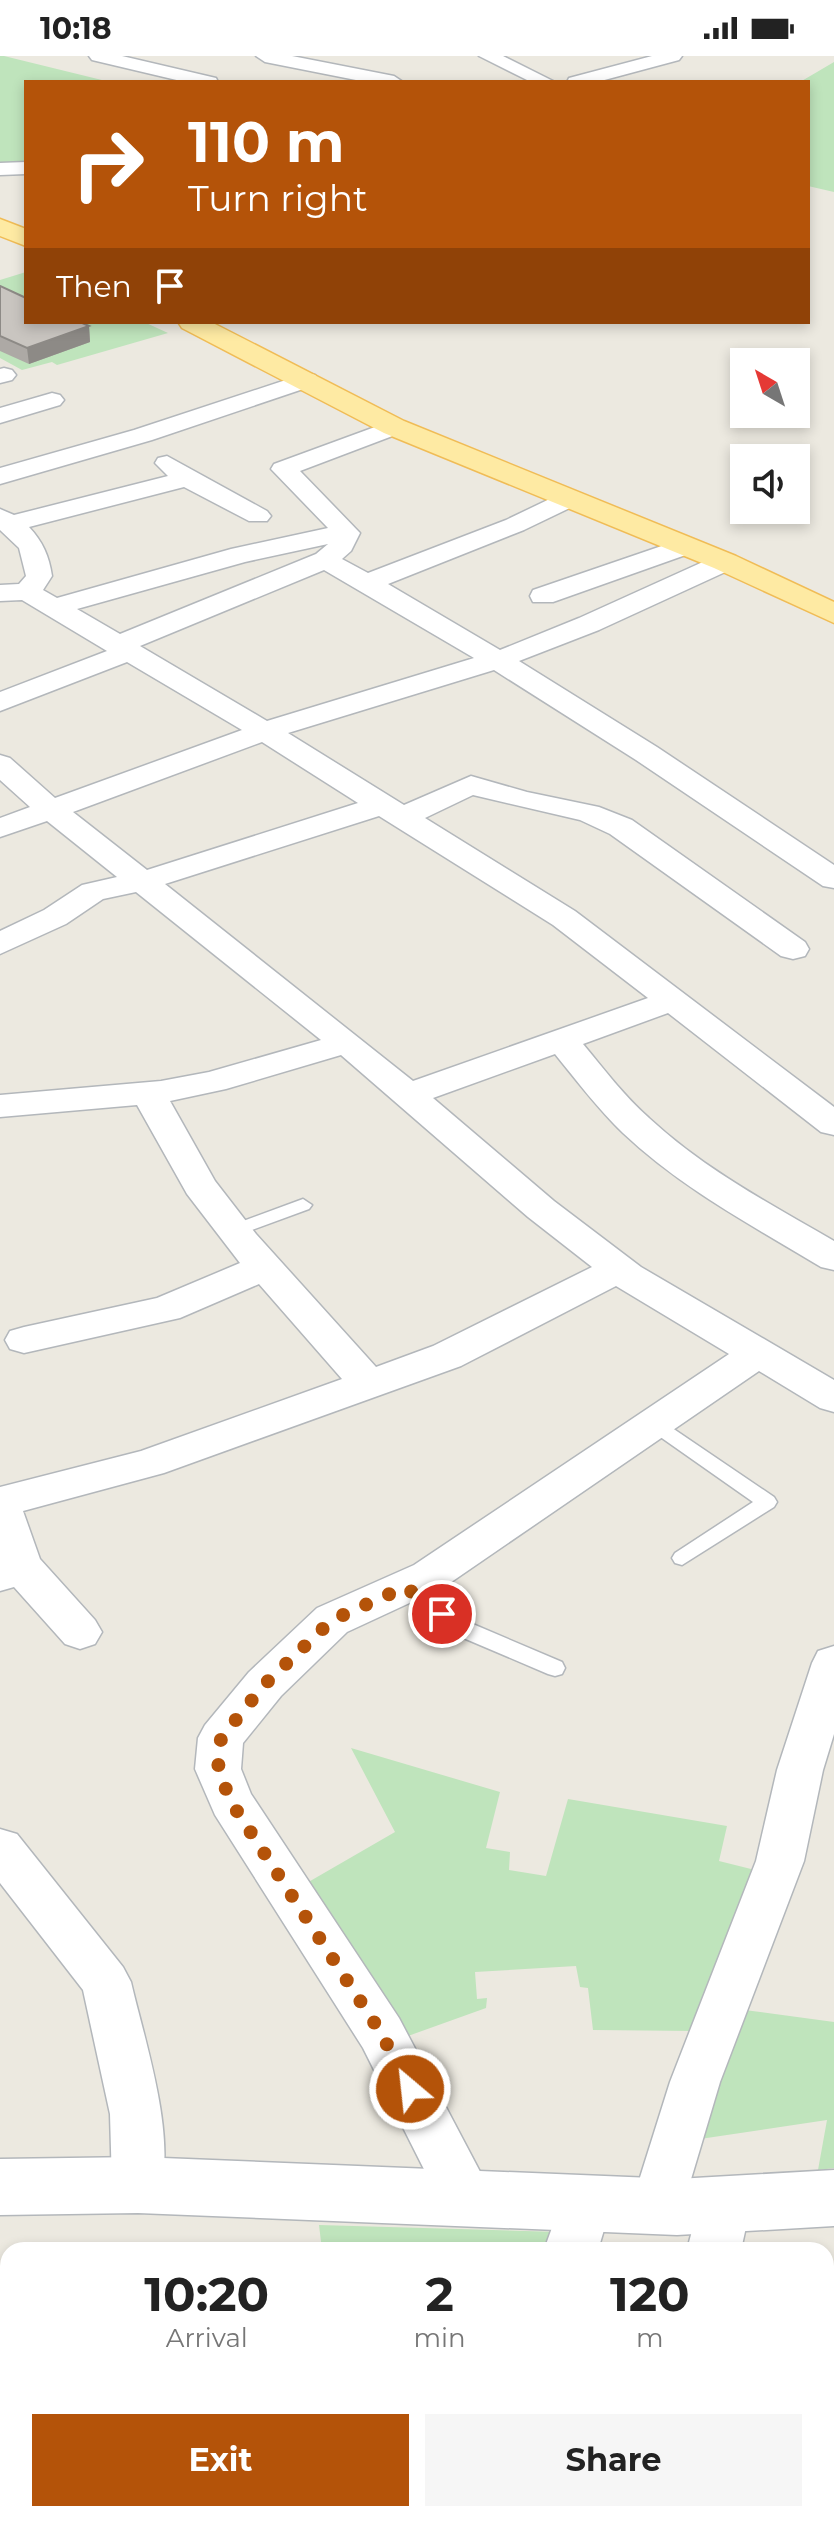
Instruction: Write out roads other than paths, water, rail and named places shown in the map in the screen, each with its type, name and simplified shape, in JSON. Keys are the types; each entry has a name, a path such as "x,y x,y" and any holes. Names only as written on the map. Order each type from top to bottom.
{"main road":[{"path":"0,226 24,238"},
{"path":"195,324 394,427 725,562 834,614"}],"street":[{"path":"98,56 200,80"},
{"path":"265,56 384,80"},
{"path":"488,56 542,80"},
{"path":"583,80 673,56"},
{"path":"0,169 24,168"},
{"path":"0,476 132,438 307,380"},
{"path":"0,416 52,400"},
{"path":"346,532 283,469 394,427"},
{"path":"132,438 187,478 258,516"},
{"path":"5,521 121,498 187,478"},
{"path":"368,583 515,525 569,499"},
{"path":"5,521 22,534 37,554 39,576 14,593"},
{"path":"0,702 325,560 342,545 346,532"},
{"path":"54,607 240,555 346,532"},
{"path":"543,596 685,546"},
{"path":"325,560 498,659 711,794 834,879"},
{"path":"0,828 264,731 498,659 589,624 725,562"},
{"path":"14,593 54,607 264,731 564,918 834,1124"},
{"path":"0,764 50,809 346,1043 541,1209 619,1269 834,1398"},
{"path":"0,944 55,917 93,892 144,881 392,811 471,785 522,800 588,813 621,827 793,949"},
{"path":"408,1095 671,1001"},
{"path":"563,1042 642,1131 676,1159 723,1193 834,1258"},
{"path":"0,1106 148,1093 214,1082 346,1043"},
{"path":"148,1093 200,1186 233,1231 369,1384"},
{"path":"24,1340 166,1309 263,1268"},
{"path":"80,1632 11,1570 0,1504 150,1463 447,1356 619,1269"},
{"path":"467,2200 381,2033 231,1802 218,1769 221,1738 265,1684 332,1620 429,1576 758,1352"},
{"path":"657,2206 695,2082 780,1861 800,1770 834,1663"},
{"path":"0,1848 106,1982 136,2114 138,2185"},
{"path":"0,2187 138,2185 467,2200 578,2227 657,2206 720,2227 834,2198"}],"lane":[{"path":"233,1231 303,1205"},
{"path":"656,1424 767,1502 682,1558"},
{"path":"405,1587 461,1628 555,1668"}]}
